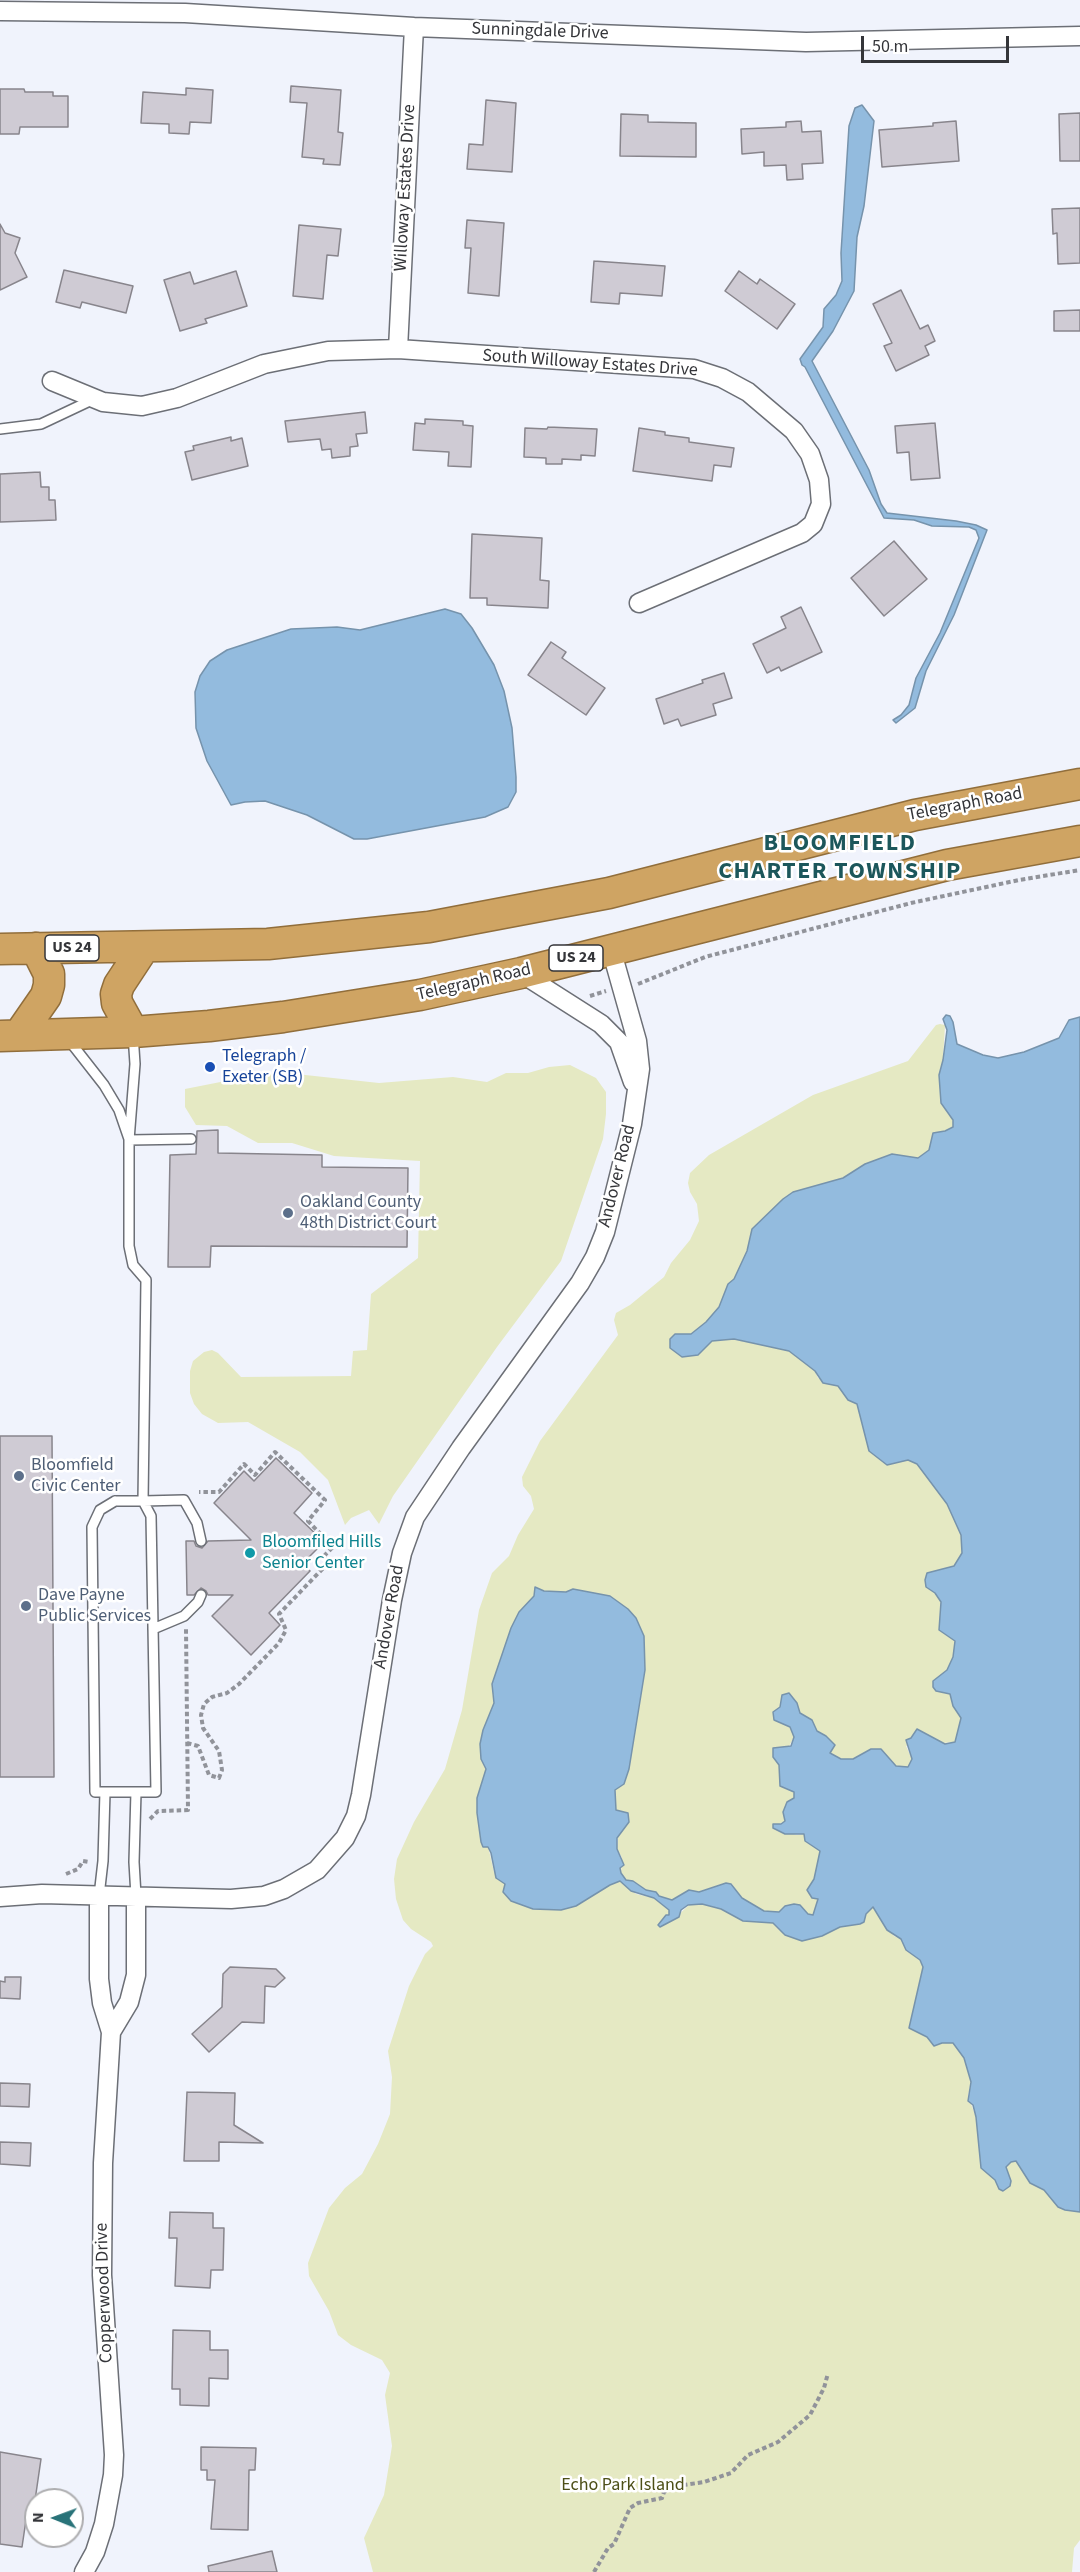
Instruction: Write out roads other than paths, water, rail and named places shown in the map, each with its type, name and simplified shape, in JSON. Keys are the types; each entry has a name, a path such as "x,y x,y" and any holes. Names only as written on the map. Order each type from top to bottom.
{"highway":[{"name":"Telegraph Road","path":"0,949 226,946 319,940 475,920 609,893 915,814 1080,784"},
{"name":"Telegraph Road","path":"9,1036 133,1032 283,1017 420,995 521,973 948,865 1080,841"},
{"path":"133,1032 117,1003 116,994 118,985 144,947"},
{"path":"9,1036 46,996 50,986 49,974 36,948"}],"street":[{"name":"Sunningdale Drive","path":"0,11 185,13 414,27 806,42 1080,36"},
{"name":"Willoway Estates Drive","path":"398,349 414,27"},
{"name":"South Willoway Estates Drive","path":"52,381 103,402 142,405 177,398 264,364 328,351 398,349 694,369 722,378 748,392 794,431 810,454 819,480 821,504 813,524 802,533 639,603"},
{"name":"Andover Road","path":"0,1898 42,1894 231,1899 264,1896 284,1889 317,1870 345,1838 356,1816 361,1795 392,1600 408,1535 427,1496 580,1283 595,1257 605,1232 632,1124 635,1089 640,1069 637,1041 611,949"},
{"name":"Andover Road","path":"521,973 601,1024 619,1042 635,1089"},
{"name":"Copperwood Drive","path":"84,2572 95,2552 110,2495 114,2455 102,2275 103,2163 111,2032 102,2002 99,1978 99,1896"},
{"name":"Copperwood Drive","path":"111,2032 129,2002 136,1975 136,1896"},
{"name":"Copperwood Drive","path":"95,2552 99,2572"}],"lane":[{"path":"0,429 41,424 94,399"},
{"path":"133,1032 135,1064 129,1140 129,1246 133,1265 146,1280 143,1501 151,1516 156,1792 94,1792 92,1527 100,1510 115,1501 143,1501 184,1500 197,1522 201,1541"},
{"path":"64,1034 114,1101 129,1140"},
{"path":"129,1140 191,1139"},
{"path":"153,1629 184,1616 198,1602 201,1595"},
{"path":"99,1896 103,1861 105,1792"},
{"path":"136,1792 134,1862 136,1896"}],"water":[{"path":"862,105 874,121 864,206 857,237 854,291 833,331 812,361 869,470 881,504 887,513 956,521 987,530 954,615 926,671 915,708 896,723 893,720 901,715 909,705 916,678 940,633 979,538 976,530 969,527 932,526 914,520 884,518 800,359 823,327 824,309 836,295 842,281 841,253 849,126 855,108"},
{"path":"445,609 461,614 472,628 494,665 504,691 512,728 516,777 516,792 508,807 485,817 367,839 354,839 307,815 265,801 231,805 207,761 196,728 195,692 200,676 210,661 227,650 291,629 337,627 360,630"},
{"path":"946,1015 950,1016 953,1022 957,1044 983,1055 998,1058 1024,1052 1059,1038 1069,1020 1080,1017 1080,2212 1058,2207 1044,2190 1030,2183 1016,2161 1006,2167 1011,2181 1010,2186 1003,2191 999,2189 995,2180 981,2168 976,2117 973,2105 968,2101 971,2082 964,2058 953,2043 934,2046 927,2037 909,2028 923,1967 920,1960 906,1950 901,1939 887,1930 873,1907 866,1914 864,1922 860,1924 840,1927 822,1936 802,1941 785,1935 773,1923 743,1921 721,1909 702,1904 688,1905 681,1910 679,1917 660,1927 658,1925 666,1915 669,1915 669,1910 654,1898 631,1891 620,1881 576,1906 561,1910 533,1909 511,1901 503,1892 505,1884 496,1878 491,1853 488,1847 483,1847 481,1842 477,1813 477,1798 486,1769 481,1759 480,1744 494,1703 492,1684 511,1628 519,1612 534,1596 535,1587 544,1591 566,1592 573,1589 610,1596 636,1618 644,1636 645,1670 629,1769 624,1784 615,1790 616,1810 628,1813 629,1822 617,1838 617,1849 624,1865 620,1868 621,1873 626,1880 633,1881 646,1890 656,1892 659,1896 672,1900 689,1890 699,1892 726,1883 731,1884 742,1898 764,1911 779,1912 785,1906 794,1904 800,1905 808,1914 813,1915 818,1899 812,1898 807,1890 814,1879 820,1851 805,1841 804,1834 785,1834 773,1828 773,1824 781,1824 785,1821 783,1812 787,1802 794,1798 794,1792 780,1786 779,1765 773,1757 773,1748 791,1746 794,1737 790,1727 774,1720 773,1712 780,1707 782,1695 789,1693 797,1703 800,1713 812,1720 817,1731 835,1745 830,1753 841,1759 853,1759 871,1749 881,1749 896,1766 908,1767 912,1759 906,1740 911,1738 917,1729 945,1744 955,1742 961,1718 953,1706 950,1694 936,1691 933,1681 947,1670 953,1657 955,1641 939,1630 941,1602 935,1593 926,1587 925,1580 927,1573 954,1566 962,1553 961,1535 947,1504 917,1464 908,1460 887,1465 869,1451 857,1404 848,1400 838,1386 823,1383 815,1371 789,1351 734,1339 712,1341 698,1355 682,1357 670,1348 670,1339 675,1334 691,1334 719,1307 728,1284 734,1279 747,1251 752,1229 783,1199 793,1192 843,1178 865,1164 892,1154 918,1158 929,1150 933,1133 953,1127 953,1120 941,1103 939,1075 947,1030 943,1019"}],"place":[{"name":"Telegraph / Exeter (SB)","path":"210,1067"},
{"name":"Oakland County 48th District Court","path":"288,1213"},
{"name":"Bloomfield Civic Center","path":"19,1476"},
{"name":"Bloomfiled Hills Senior Center","path":"250,1553"},
{"name":"Dave Payne Public Services","path":"26,1606"}],"district":[{"name":"BLOOMFIELD CHARTER TOWNSHIP","path":"840,859"}],"park label":[{"name":"Echo Park Island","path":"623,2486"}]}
